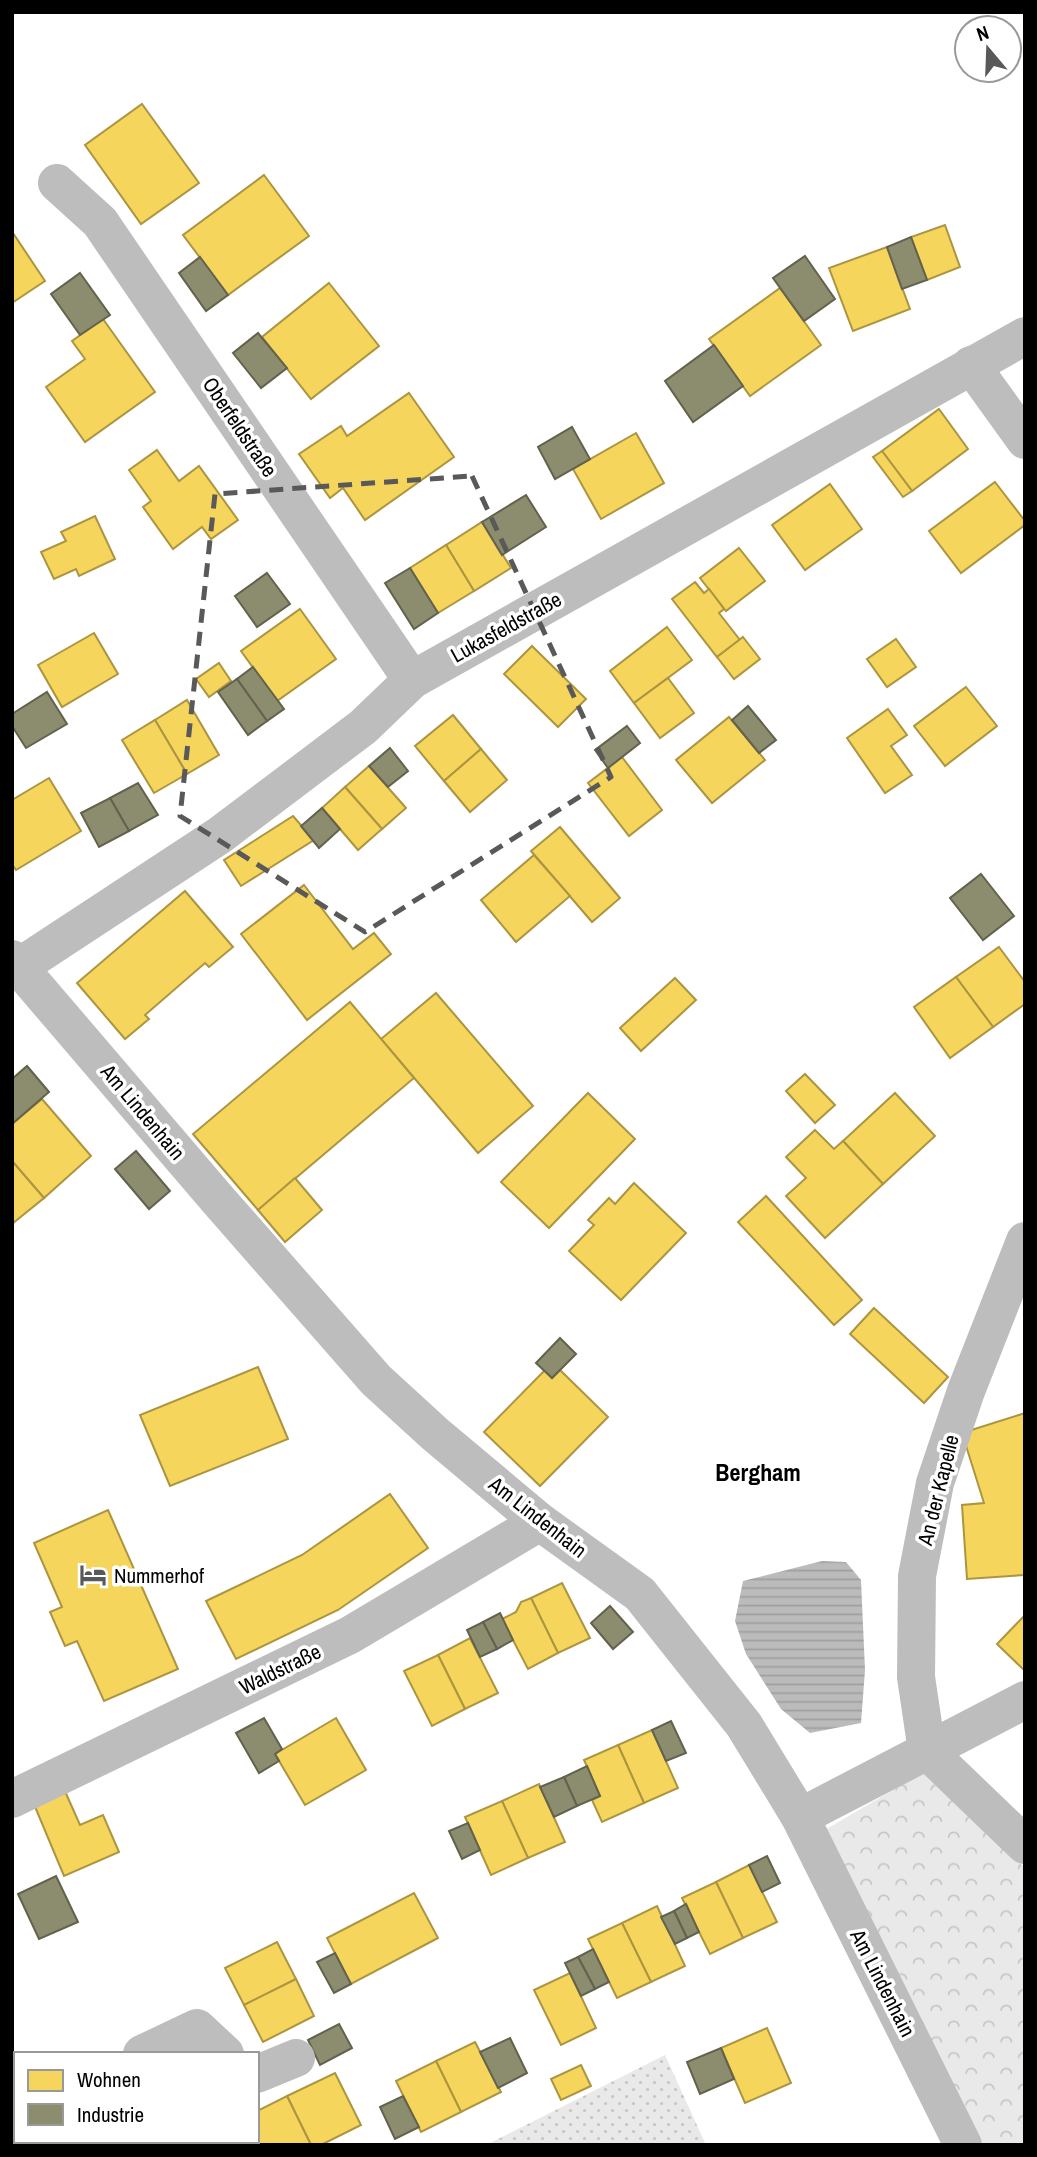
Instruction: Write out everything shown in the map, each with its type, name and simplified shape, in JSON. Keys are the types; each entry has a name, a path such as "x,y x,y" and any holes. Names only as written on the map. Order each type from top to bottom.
{"street":[{"name":"Oberfeldstraße","path":"57,183 100,222 412,680"},
{"name":"Lukasfeldstraße","path":"16,963 220,835 363,727 412,680 1025,336"},
{"path":"971,365 1025,440"},
{"name":"Am Lindenhain","path":"16,963 376,1380 435,1434 540,1522 640,1594 744,1725 800,1817 963,2145"},
{"name":"An der Kapelle","path":"928,1751 916,1677 917,1576 933,1496 966,1391 1025,1241"},
{"name":"Waldstraße","path":"12,1800 350,1634 540,1522"},
{"path":"800,1817 1025,1700"},
{"path":"928,1751 1025,1845"},
{"path":"146,2052 197,2028 223,2052"},
{"path":"259,2073 296,2058"}],"highlighted area":[{"path":"472,476 611,777 365,932 180,816 215,494"}],"green space":[{"path":"922,1773 1025,1868 1025,2145 981,2145 823,1831"},
{"path":"665,2055 706,2145 486,2145"}],"shaded area":[{"path":"822,1561 846,1562 861,1580 865,1670 861,1723 810,1733 781,1709 746,1654 735,1621 743,1581"}],"building: Wohnen":[{"path":"142,104 199,183 141,224 85,145"},
{"path":"264,175 309,236 228,295 183,235"},
{"path":"945,225 960,267 927,280 911,237"},
{"path":"12,234 45,281 12,303"},
{"path":"887,247 910,309 853,331 829,268"},
{"path":"329,283 379,346 311,399 262,337"},
{"path":"780,288 821,345 750,396 709,339"},
{"path":"103,319 155,392 85,442 46,387 85,359 72,341"},
{"path":"409,393 454,457 365,520 343,488 330,498 299,454 341,426 347,436"},
{"path":"939,409 968,449 912,491 882,451"},
{"path":"636,433 664,483 601,519 573,469"},
{"path":"157,450 179,481 199,466 238,520 211,539 202,527 173,549 143,507 151,501 129,470"},
{"path":"882,451 912,491 903,497 873,457"},
{"path":"995,482 1025,521 1025,525 961,573 929,531"},
{"path":"830,484 862,529 805,570 772,525"},
{"path":"95,516 115,559 79,576 76,569 54,579 41,552 66,541 61,532"},
{"path":"482,522 511,568 474,591 446,545"},
{"path":"446,545 474,591 438,613 410,568"},
{"path":"739,548 765,581 726,611 700,578"},
{"path":"695,582 704,593 709,589 724,609 719,613 740,640 717,657 672,599"},
{"path":"300,609 336,659 277,701 241,651"},
{"path":"667,627 692,660 634,703 610,671"},
{"path":"94,633 118,674 62,707 38,665"},
{"path":"743,637 760,659 734,679 717,657"},
{"path":"896,639 916,667 887,687 867,659"},
{"path":"532,646 586,699 558,727 504,674"},
{"path":"219,663 231,681 209,697 196,679"},
{"path":"668,678 694,713 660,738 634,703"},
{"path":"966,687 997,726 945,766 914,726"},
{"path":"187,700 219,755 187,774 155,720"},
{"path":"888,709 907,735 891,746 912,775 885,793 847,738"},
{"path":"453,715 481,749 444,781 415,746"},
{"path":"729,717 765,760 712,803 676,760"},
{"path":"155,720 187,774 154,793 122,740"},
{"path":"481,749 507,780 470,812 444,781"},
{"path":"622,757 662,810 629,836 588,783"},
{"path":"369,766 406,808 382,829 345,787"},
{"path":"49,778 81,831 16,870 12,864 12,800"},
{"path":"345,787 382,829 358,850 322,808"},
{"path":"293,816 314,840 241,886 224,860"},
{"path":"560,827 620,898 592,922 531,851"},
{"path":"534,855 570,896 516,942 481,900"},
{"path":"304,885 353,949 374,933 391,954 307,1020 241,934"},
{"path":"185,891 233,947 209,967 205,963 145,1015 149,1019 125,1039 77,983"},
{"path":"999,947 1025,982 1025,1004 993,1027 956,977"},
{"path":"956,977 993,1027 950,1058 914,1007"},
{"path":"675,978 696,1000 641,1051 620,1028"},
{"path":"436,993 533,1106 478,1153 381,1039"},
{"path":"350,1002 414,1078 258,1210 193,1134"},
{"path":"805,1074 835,1105 815,1123 786,1091"},
{"path":"588,1093 635,1139 549,1228 501,1182"},
{"path":"895,1093 935,1136 883,1184 843,1141"},
{"path":"42,1099 91,1156 44,1198 12,1161 12,1124"},
{"path":"815,1130 834,1149 843,1141 883,1184 825,1238 786,1196 806,1178 786,1157"},
{"path":"12,1161 44,1198 12,1224"},
{"path":"295,1178 322,1210 285,1242 258,1210"},
{"path":"634,1183 686,1233 621,1300 569,1251 594,1225 588,1220 609,1198 615,1204"},
{"path":"766,1196 862,1300 834,1325 738,1222"},
{"path":"874,1308 948,1377 924,1403 850,1334"},
{"path":"258,1367 288,1439 170,1486 140,1415"},
{"path":"545,1370 552,1378 560,1370 608,1417 540,1486 484,1432"},
{"path":"1025,1413 1025,1575 967,1579 962,1505 984,1503 962,1433"},
{"name":"Nummerhof","path":"390,1494 428,1548 338,1610 236,1659 206,1601 302,1555"},
{"name":"Nummerhof","path":"108,1510 178,1669 104,1701 77,1641 65,1646 50,1612 62,1607 34,1543"},
{"path":"562,1583 590,1638 558,1653 531,1598"},
{"path":"531,1598 558,1653 528,1669 502,1619 516,1612 521,1602"},
{"path":"1025,1615 1025,1671 997,1644"},
{"path":"470,1638 498,1693 465,1709 438,1655"},
{"path":"438,1655 465,1709 432,1726 404,1671"},
{"path":"336,1718 366,1770 305,1805 275,1754"},
{"path":"652,1730 678,1788 644,1803 618,1745"},
{"path":"618,1745 644,1803 602,1822 592,1800 600,1796 584,1760"},
{"path":"539,1784 565,1842 528,1858 502,1801"},
{"path":"64,1789 80,1825 103,1815 119,1852 64,1876 33,1802"},
{"path":"502,1801 528,1858 491,1875 465,1817"},
{"path":"749,1865 777,1922 743,1938 716,1882"},
{"path":"716,1882 743,1938 710,1954 682,1898"},
{"path":"414,1893 438,1938 351,1984 327,1938"},
{"path":"657,1906 685,1966 651,1982 622,1923"},
{"path":"622,1923 651,1982 617,1998 588,1939"},
{"path":"277,1942 296,1979 244,2005 225,1968"},
{"path":"570,1973 596,2028 561,2045 534,1990"},
{"path":"296,1979 314,2016 263,2042 244,2005"},
{"path":"767,2028 791,2083 745,2103 721,2048"},
{"path":"475,2042 501,2092 461,2112 436,2061"},
{"path":"436,2061 461,2112 421,2132 396,2081"},
{"path":"581,2065 591,2086 561,2100 551,2079"},
{"path":"335,2073 361,2125 321,2145 311,2145 287,2096"},
{"path":"287,2096 311,2145 250,2145 249,2143 259,2143 259,2110"},
{"path":"120,2143 182,2145 120,2145"}],"building: Industrie":[{"path":"911,237 927,280 902,289 887,247"},
{"path":"805,256 835,299 804,321 773,278"},
{"path":"200,257 228,295 206,311 179,273"},
{"path":"80,273 110,315 80,335 51,294"},
{"path":"258,333 287,368 261,388 233,353"},
{"path":"714,345 743,386 693,422 665,381"},
{"path":"572,427 590,459 555,479 538,447"},
{"path":"526,495 546,527 502,555 482,522"},
{"path":"410,568 438,613 414,629 385,583"},
{"path":"267,573 290,604 257,627 235,596"},
{"path":"253,667 284,709 267,721 237,679"},
{"path":"237,679 267,721 248,735 218,692"},
{"path":"47,692 67,724 26,748 12,726 12,714"},
{"path":"748,706 776,740 759,753 732,720"},
{"path":"627,726 640,743 608,768 595,750"},
{"path":"390,748 408,771 388,787 369,766"},
{"path":"138,783 158,815 129,831 110,798"},
{"path":"110,798 129,831 99,847 81,813"},
{"path":"322,808 340,829 319,848 301,826"},
{"path":"981,874 1014,916 983,940 950,898"},
{"path":"27,1066 49,1092 12,1124 12,1079"},
{"path":"136,1151 170,1191 149,1209 115,1169"},
{"path":"560,1338 576,1354 552,1378 536,1363"},
{"path":"610,1606 633,1632 613,1649 591,1623"},
{"path":"500,1613 513,1640 497,1649 483,1622"},
{"path":"483,1622 497,1649 480,1657 467,1630"},
{"path":"264,1718 282,1749 275,1754 279,1761 259,1773 236,1733"},
{"path":"671,1721 686,1753 666,1761 652,1730"},
{"path":"587,1766 600,1796 577,1806 564,1777"},
{"path":"564,1777 577,1806 554,1817 540,1787"},
{"path":"468,1823 480,1850 462,1859 449,1831"},
{"path":"767,1856 780,1883 762,1892 749,1865"},
{"path":"56,1876 78,1922 39,1939 18,1894"},
{"path":"686,1904 699,1932 687,1938 674,1911"},
{"path":"674,1911 687,1938 675,1944 661,1917"},
{"path":"593,1949 609,1982 595,1989 578,1957"},
{"path":"335,1953 351,1984 334,1993 317,1962"},
{"path":"578,1957 595,1989 581,1996 565,1963"},
{"path":"339,2024 352,2048 320,2065 308,2040"},
{"path":"510,2038 527,2073 498,2088 480,2052"},
{"path":"721,2048 734,2079 700,2094 687,2062"},
{"path":"403,2096 419,2127 395,2139 380,2107"},
{"path":"43,2143 95,2143 44,2145"}],"place":[{"name":"Nummerhof","path":"93,1575"}],"district":[{"name":"Bergham","path":"758,1472"}]}
